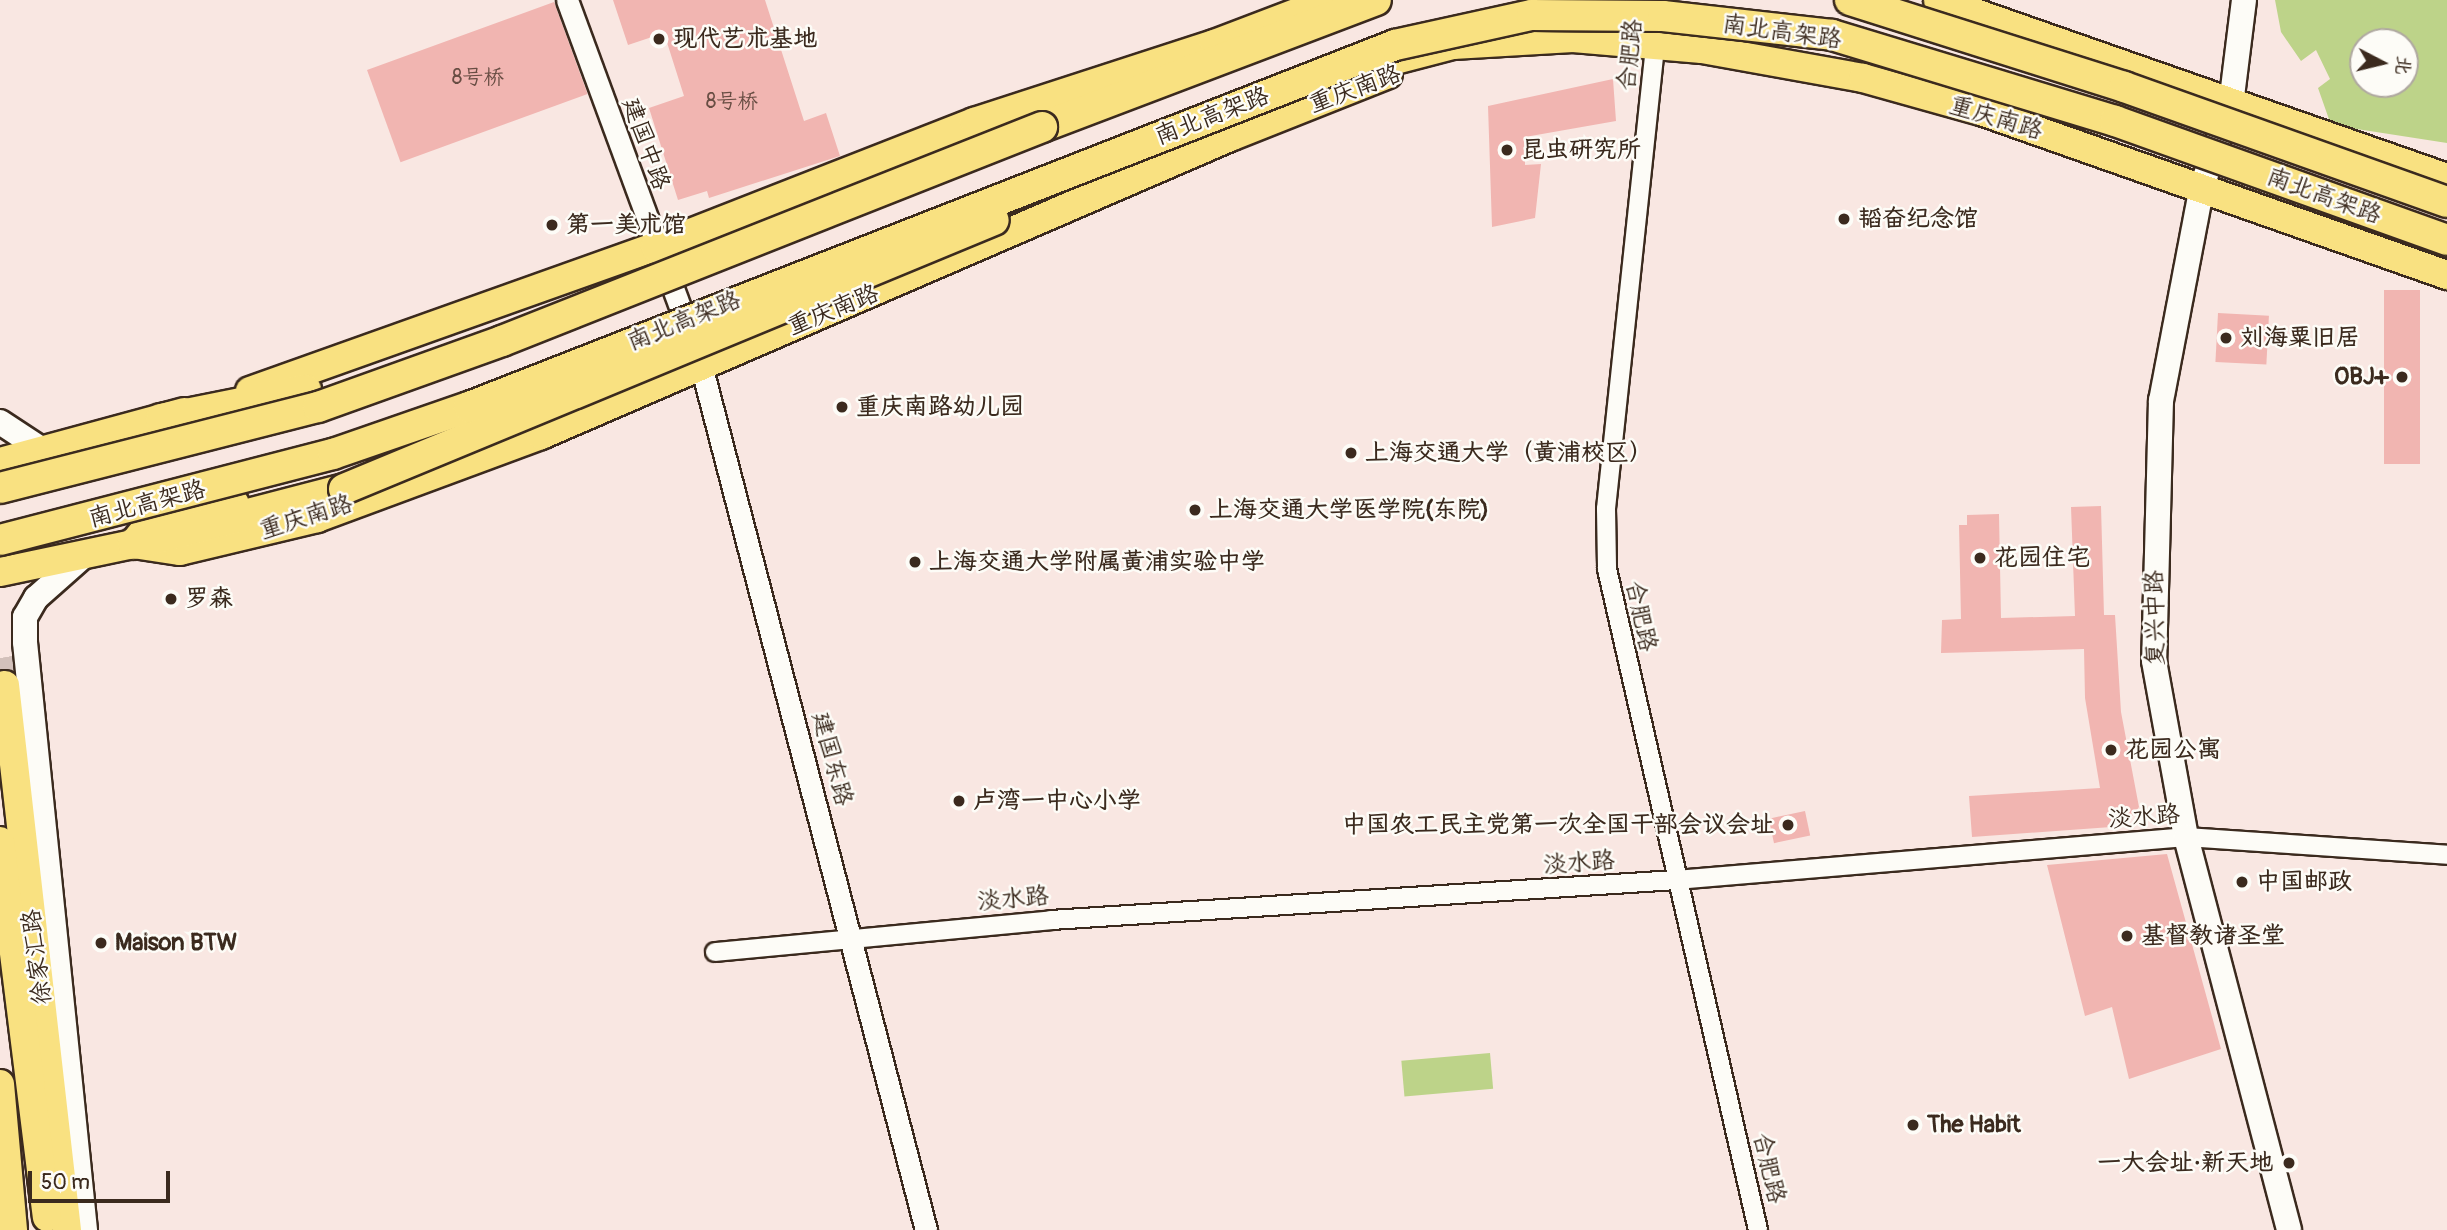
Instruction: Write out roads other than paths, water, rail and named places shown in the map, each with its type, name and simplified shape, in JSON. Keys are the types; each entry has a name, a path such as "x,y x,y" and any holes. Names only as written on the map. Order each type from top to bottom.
{"highway":[{"name":"南北高架路","path":"0,488 318,407 502,341 1042,127 1376,0"},
{"name":"南北高架路","path":"1850,0 2124,87 2447,202"},
{"name":"南北高架路","path":"0,540 333,454 444,416 1395,45 1532,15 1663,16 1832,35 2115,121 2447,240"},
{"path":"161,419 306,390 471,333 925,155 1042,127"},
{"path":"133,544 344,489 1013,212 1163,134"}],"main road":[{"path":"0,462 47,453 161,419 659,259 1149,76 1214,44 1329,0"},
{"path":"1938,0 2447,178"},
{"name":"复兴中路","path":"2244,0 2231,104 2202,186 2161,400 2155,460 2154,661 2186,837 2289,1230"},
{"name":"重庆南路","path":"0,572 133,544 180,551 317,519 541,435 1381,77 1527,40"},
{"name":"重庆南路","path":"133,544 149,524 337,476 690,337 1167,136 1333,77 1453,45 1527,40 1655,45 1863,78 1983,112 2202,186 2447,275"},
{"path":"0,422 47,453"},
{"path":"0,520 88,552"},
{"path":"0,587 88,552"},
{"path":"85,1230 25,642 25,617 36,598 88,552"},
{"name":"徐家汇路","path":"5,685 67,1230"},
{"name":"徐家汇路","path":"0,841 48,1230"},
{"path":"0,1084 13,1230"},
{"path":"0,1219 3,1230"}],"street":[{"name":"建国中路","path":"567,0 677,305"},
{"name":"合肥路","path":"1660,0 1605,538 1611,602 1758,1230"},
{"name":"建国东路","path":"677,305 701,365 926,1230"},
{"name":"淡水路","path":"715,952 1051,920 1676,880 2186,837 2447,855"}],"tunnel":[{"path":"0,658 5,685"}],"place":[{"name":"现代艺术基地","path":"659,39"},
{"name":"昆虫研究所","path":"1507,150"},
{"name":"韬奋纪念馆","path":"1844,219"},
{"name":"第一美术馆","path":"552,225"},
{"name":"刘海粟旧居","path":"2226,338"},
{"name":"OBJ+","path":"2402,377"},
{"name":"重庆南路幼儿园","path":"842,407"},
{"name":"上海交通大学（黄浦校区）","path":"1351,453"},
{"name":"上海交通大学医学院(东院)","path":"1195,510"},
{"name":"花园住宅","path":"1980,558"},
{"name":"上海交通大学附属黄浦实验中学","path":"915,562"},
{"name":"罗森","path":"171,599"},
{"name":"花园公寓","path":"2111,750"},
{"name":"卢湾一中心小学","path":"959,801"},
{"name":"中国农工民主党第一次全国干部会议会址","path":"1788,825"},
{"name":"中国邮政","path":"2242,882"},
{"name":"基督教诸圣堂","path":"2127,936"},
{"name":"Maison BTW","path":"101,943"},
{"name":"The Habit","path":"1913,1125"},
{"name":"一大会址·新天地","path":"2289,1163"}]}
